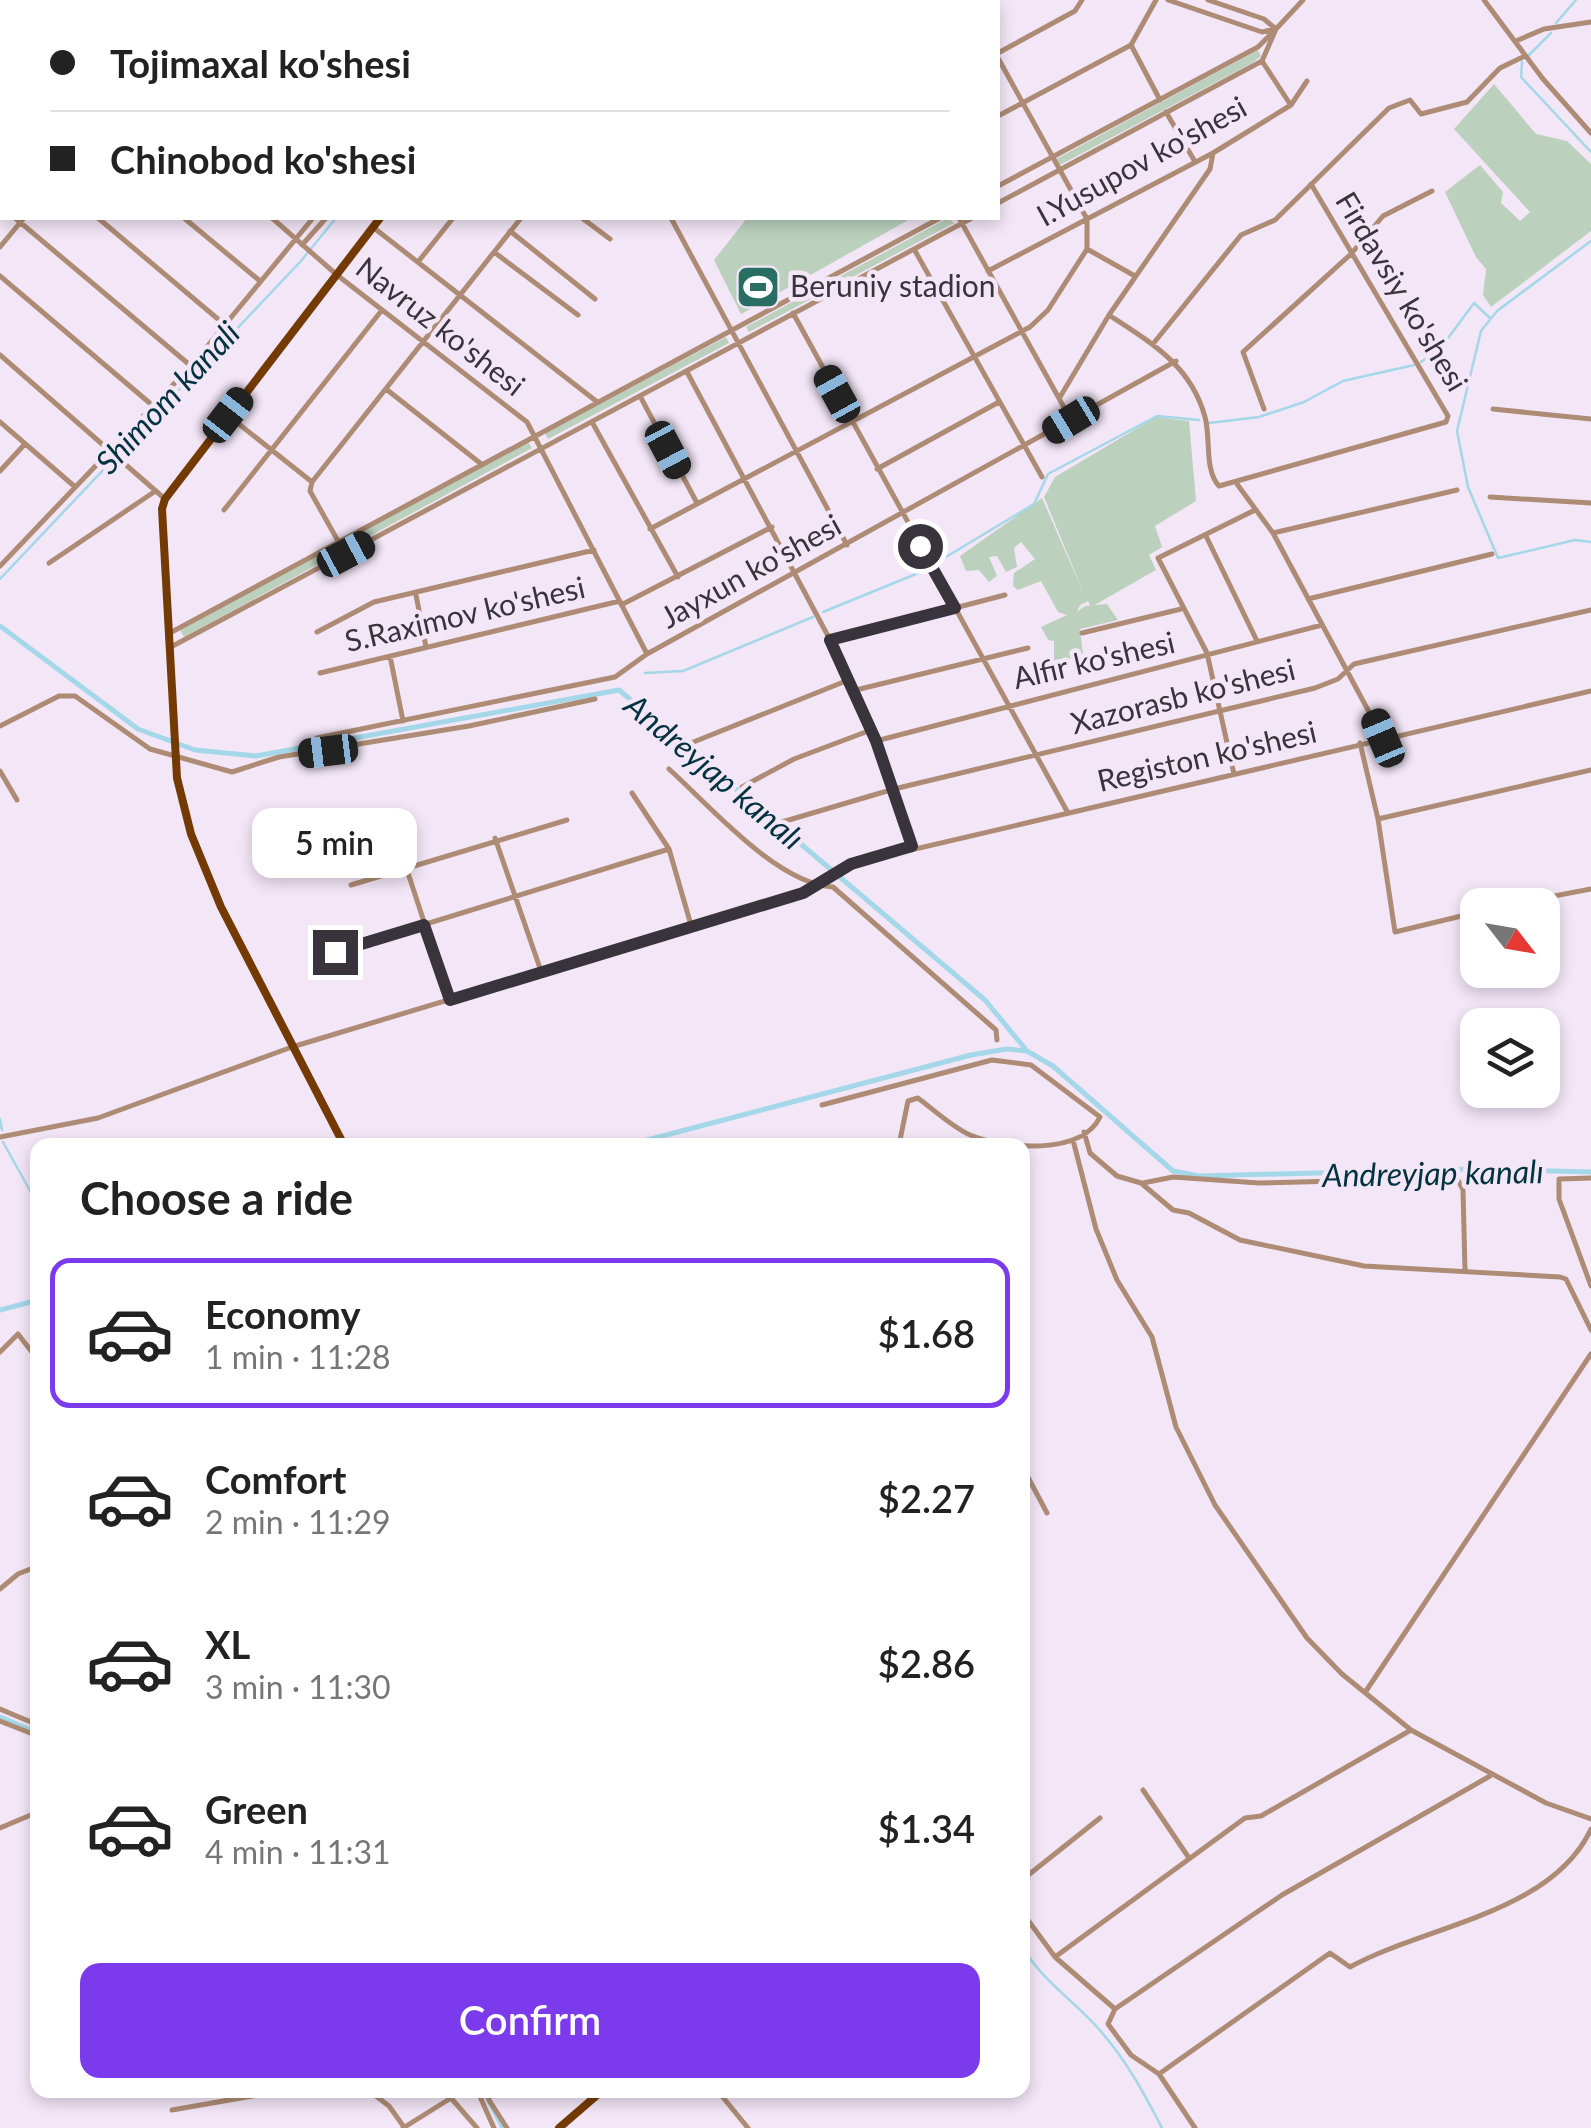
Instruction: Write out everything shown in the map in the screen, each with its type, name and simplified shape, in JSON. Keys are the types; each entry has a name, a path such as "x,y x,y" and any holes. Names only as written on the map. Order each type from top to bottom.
{"main road":[{"path":"340,1138 221,907 191,834 174,734 165,498 378,220"},
{"path":"559,2128 593,2098"}],"street":[{"path":"1000,54 1075,11 1082,0"},
{"path":"1000,115 1131,45 1156,0"},
{"path":"1168,0 1262,32 1276,29"},
{"path":"1208,0 1264,19 1276,29"},
{"path":"1226,6 1232,0"},
{"path":"1000,185 1258,47 1303,0"},
{"path":"1484,0 1524,56 1591,132"},
{"path":"1514,40 1525,40 1544,29 1591,22"},
{"path":"1000,203 1262,60 1276,29"},
{"path":"1258,47 1264,38 1262,32"},
{"path":"1131,45 1160,100"},
{"path":"1153,344 1241,235 1275,220 1389,108 1407,100 1421,114 1468,102 1500,68 1524,56"},
{"path":"650,530 1021,332 1048,310 1087,249 1086,219 1000,59"},
{"path":"1262,60 1291,106"},
{"name":"I.Yusupov ko'shesi","path":"988,271 1213,153 1291,106 1307,81"},
{"path":"1166,112 1194,160"},
{"path":"1060,397 1108,314 1210,169 1213,153"},
{"name":"Firdavsiy ko'shesi","path":"1237,484 1284,466 1446,422 1448,416 1311,184"},
{"path":"1264,409 1243,352 1351,254 1394,207 1432,191"},
{"path":"0,246 19,220"},
{"path":"21,220 191,366"},
{"path":"100,220 225,325"},
{"path":"186,220 260,282"},
{"name":"Navruz ko'shesi","path":"274,220 337,275 526,422 647,654"},
{"path":"0,566 191,366 311,220"},
{"path":"306,248 325,220"},
{"path":"418,262 452,220"},
{"path":"338,541 310,491 312,482 518,220"},
{"path":"585,220 610,239"},
{"path":"676,220 847,545"},
{"path":"168,634 936,220"},
{"path":"169,648 914,249 960,220 1071,420"},
{"path":"372,227 596,401"},
{"path":"510,231 595,298"},
{"path":"914,249 1042,477"},
{"path":"1087,249 1135,276"},
{"path":"494,252 578,315"},
{"path":"0,276 152,405"},
{"path":"224,510 382,310"},
{"path":"793,314 983,658 1004,705 1068,813"},
{"path":"1108,314 1176,361 1205,416 1213,476 1220,486 1237,484 1253,511 1273,533 1383,738"},
{"path":"0,355 165,498"},
{"name":"Jayxun ko'shesi","path":"317,738 628,672 647,654 1176,361"},
{"path":"686,371 798,572 851,679 912,846"},
{"path":"386,389 480,464"},
{"path":"640,396 697,504"},
{"path":"877,469 999,402"},
{"path":"1493,409 1591,419"},
{"path":"228,415 312,482"},
{"path":"0,422 74,486"},
{"path":"592,422 678,576"},
{"path":"0,470 24,445"},
{"path":"1273,533 1456,490"},
{"path":"49,562 154,492"},
{"path":"1490,497 1591,503"},
{"path":"1234,774 1207,654 1158,558 1253,511"},
{"name":"S.Raximov ko'shesi","path":"320,673 621,603 772,527"},
{"path":"1205,535 1257,641"},
{"path":"318,632 374,602 594,550"},
{"path":"1308,599 1492,554"},
{"path":"416,594 426,648"},
{"path":"830,640 1005,595"},
{"path":"1082,633 1181,609"},
{"name":"Xazorasb ko'shesi","path":"782,822 894,789 1315,688 1338,679 1354,664 1591,610"},
{"name":"Alfir ko'shesi","path":"876,741 1322,625"},
{"path":"855,690 1028,648"},
{"path":"390,656 403,721"},
{"path":"691,743 851,679"},
{"name":"Registon ko'shesi","path":"822,884 844,868 912,846 1591,690"},
{"path":"0,726 59,696 75,696 150,749 232,772 280,757 498,721 595,698"},
{"path":"742,787 794,759 871,730"},
{"path":"1360,743 1378,819 1395,932 1460,916"},
{"path":"670,769 776,864 833,887 922,961 996,1030 997,1040"},
{"path":"1378,819 1591,770"},
{"path":"0,771 17,800"},
{"path":"632,793 669,849 691,925"},
{"path":"352,885 495,838 567,820"},
{"path":"495,838 540,971"},
{"path":"335,952 669,849"},
{"path":"406,867 450,1000"},
{"path":"0,1137 98,1118 292,1047 822,884"},
{"path":"1560,894 1591,888"},
{"path":"822,1106 992,1060 1014,1061 1042,1072 1100,1117 1094,1128 1073,1140 1030,1145"},
{"path":"900,1138 908,1101 918,1098 968,1134 990,1138"},
{"path":"1084,1132 1090,1153 1117,1176 1141,1183 1173,1210 1257,1244 1364,1266 1566,1279 1591,1330"},
{"path":"1073,1140 1096,1229 1117,1280 1152,1337 1176,1427 1215,1505 1257,1559 1306,1638 1342,1674 1411,1730 1491,1775 1591,1819"},
{"path":"1141,1183 1172,1177 1260,1183 1456,1178 1463,1190 1466,1270"},
{"path":"1591,1178 1559,1179 1559,1200 1591,1286"},
{"path":"0,1352 18,1334 30,1350"},
{"path":"1366,1691 1591,1354"},
{"path":"1030,1481 1047,1513"},
{"path":"0,1589 30,1569"},
{"path":"0,1709 30,1722"},
{"path":"0,1721 30,1733"},
{"path":"1054,1957 1245,1818 1260,1816 1411,1730"},
{"path":"1196,2128 1159,2074 1131,2055 1108,2024 1115,2010 1282,1895 1491,1775"},
{"path":"1144,1790 1189,1858"},
{"path":"0,1828 30,1815"},
{"path":"1030,1874 1100,1818"},
{"path":"1159,2074 1330,1953 1350,1966 1425,1932 1512,1905 1581,1850 1591,1828"},
{"path":"1030,1923 1054,1957 1115,2010"},
{"path":"172,2110 241,2098"},
{"path":"378,2098 389,2106 403,2128 451,2098 477,2128"},
{"path":"478,2098 494,2128"},
{"path":"489,2098 507,2128"},
{"path":"724,2098 748,2128"}],"green space":[{"path":"1258,50 1261,56 1252,63 1060,165 1056,159"},
{"path":"1494,84 1536,134 1567,141 1591,164 1591,231 1491,307 1483,295 1486,269 1476,257 1445,192 1480,165 1503,192 1501,203 1520,221 1530,212 1454,129"},
{"name":"Beruniy stadion","path":"745,220 908,220 741,314 714,260"},
{"path":"944,220 954,223 749,332 746,327"},
{"path":"726,337 729,343 548,439 545,433"},
{"path":"1156,417 1189,421 1196,501 1155,526 1162,547 1149,555 1156,570 1094,605 1107,604 1118,620 1080,629 1083,654 1054,665 1054,641 1048,640 1041,627 1067,615 1058,612 1041,581 1018,590 1013,586 1014,573 1035,559 1021,542 1014,548 1017,567 1006,572 997,556 989,557 997,576 989,582 979,570 966,571 960,556 1042,498 1086,599 1044,497 1055,477"},
{"path":"528,442 532,448 184,637 180,630"}],"waterway":[{"path":"1556,23 1576,0"},
{"path":"1529,55 1551,33"},
{"path":"1522,62 1521,77 1591,152"},
{"name":"Shimom kanali","path":"0,579 301,261 334,220"},
{"path":"1591,241 1497,311 1481,331 1457,431 1468,487 1498,558 1575,540 1591,542"},
{"path":"1421,362 1440,349 1474,303 1490,318"},
{"path":"1209,423 1259,417 1304,402 1343,381 1414,365"},
{"path":"936,563 1034,504 1048,474 1157,416 1199,420"},
{"path":"823,612 928,569"},
{"path":"645,673 683,671 813,617"},
{"name":"Andreyjap kanalı","path":"0,626 138,729 195,750 256,756 619,690 985,1000 1027,1051 1053,1066 1173,1171 1199,1176 1471,1169 1591,1172"},
{"path":"655,1138 971,1055 1007,1049 1027,1051"},
{"path":"0,1119 2,1130"},
{"path":"3,1142 30,1191"},
{"path":"0,1310 30,1302"},
{"path":"0,1717 30,1730"},
{"path":"1030,1957 1116,2051 1162,2128"},
{"path":"487,2098 503,2128"}],"place":[{"name":"Beruniy stadion","path":"758,287"}],"route":[{"path":"335,952 424,925 450,1000 803,893 851,864 912,846 876,741 830,640 955,608 920,546"}]}
